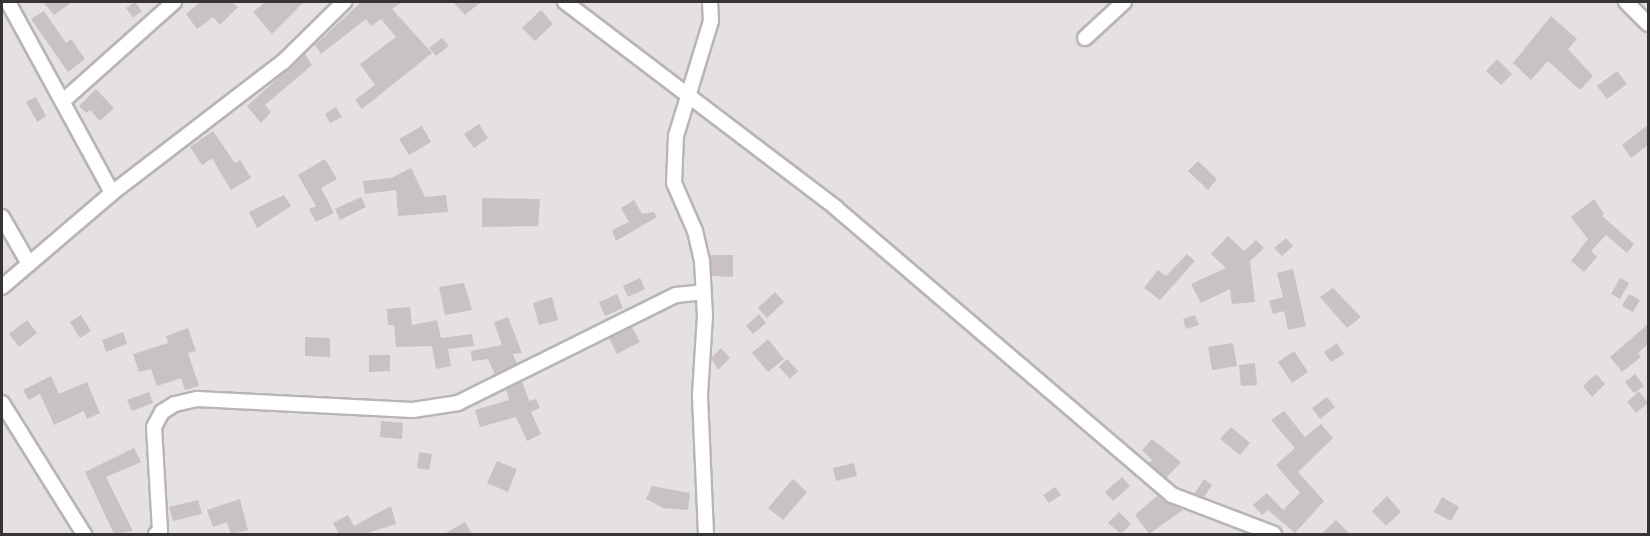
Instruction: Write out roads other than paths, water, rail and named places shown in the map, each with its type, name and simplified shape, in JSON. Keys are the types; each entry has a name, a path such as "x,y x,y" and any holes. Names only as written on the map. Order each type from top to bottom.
{"street":[{"path":"63,101 174,2"},
{"path":"2,287 112,193 284,62 344,2"},
{"path":"565,2 688,98 836,208 1172,495 1274,534"},
{"path":"706,534 700,395 705,316 702,261 695,231 674,183 676,136 711,21 710,2"},
{"path":"1085,38 1124,2"},
{"path":"1626,2 1648,24"},
{"path":"14,4 112,193"},
{"path":"2,217 29,264"},
{"path":"156,534 160,531 154,427 162,412 175,404 197,399 413,410 458,403 676,295 703,292"},
{"path":"2,403 84,534"}]}
